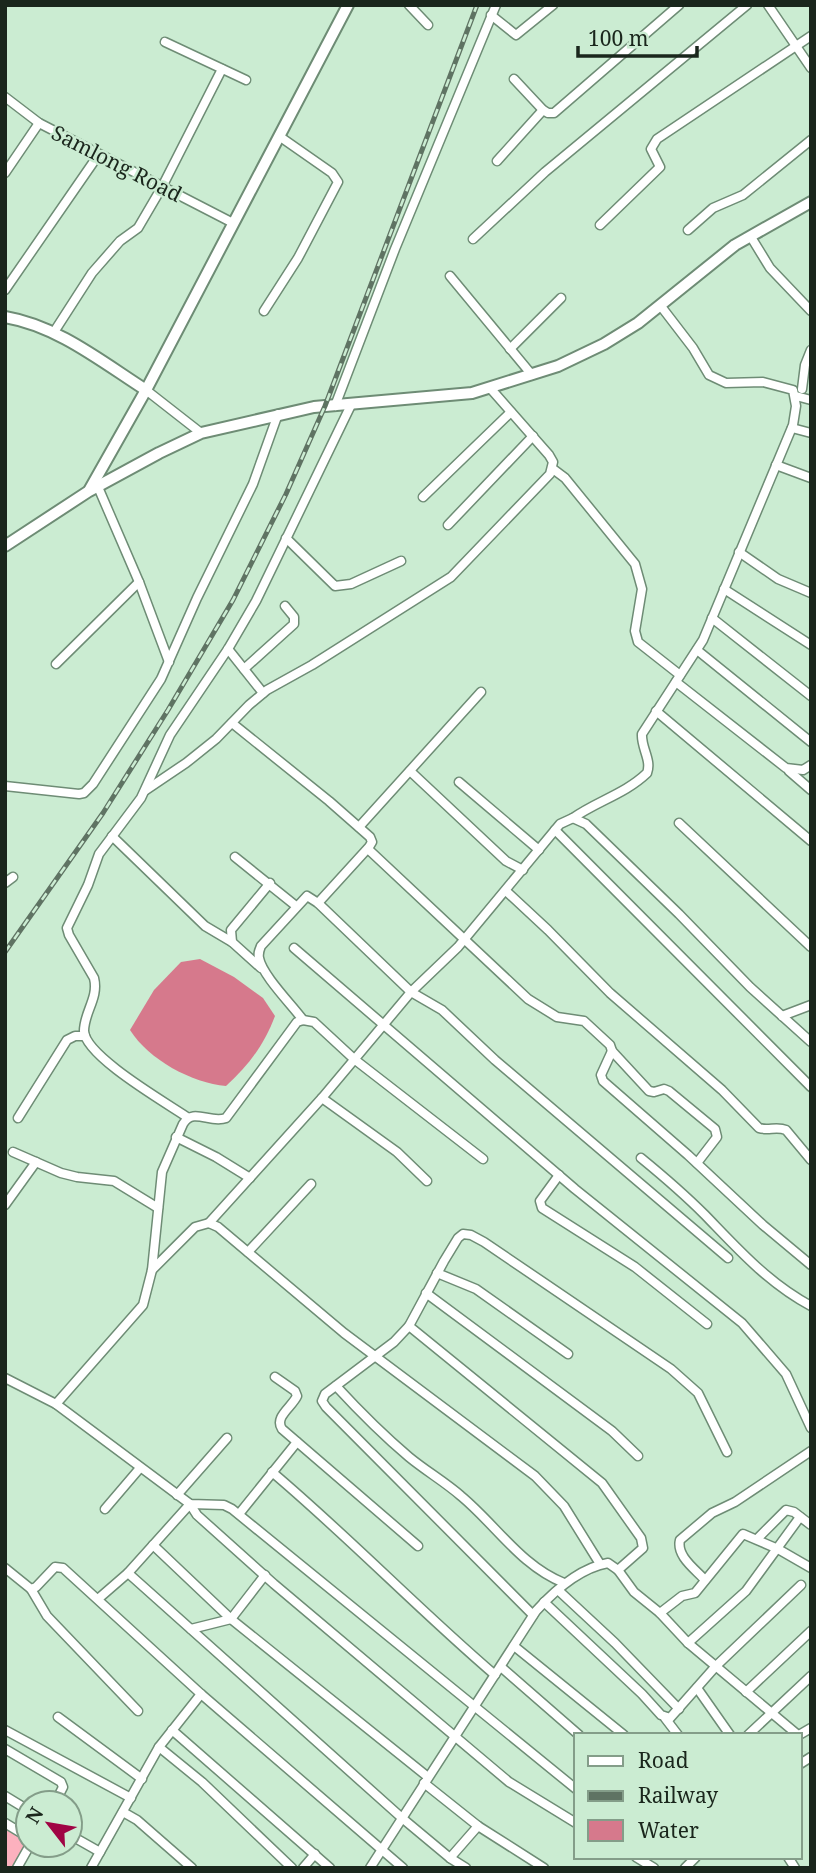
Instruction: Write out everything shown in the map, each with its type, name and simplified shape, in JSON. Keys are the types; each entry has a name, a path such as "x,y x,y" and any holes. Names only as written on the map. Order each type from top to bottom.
{"street":[{"path":"93,489 348,5"},
{"path":"409,5 428,25"},
{"path":"335,406 395,249 496,5"},
{"path":"491,15 516,35 553,5"},
{"path":"514,79 543,110 554,113 679,5"},
{"path":"473,239 545,172 747,5"},
{"path":"768,5 811,68"},
{"path":"600,225 660,167 651,149 657,139 811,36"},
{"path":"165,42 246,80"},
{"path":"54,332 92,273 120,241 138,228 222,69"},
{"name":"Samlong Road","path":"5,97 39,123 233,223"},
{"path":"497,161 543,110"},
{"path":"5,173 39,123"},
{"path":"264,311 298,258 338,182 332,173 279,136"},
{"path":"688,230 713,208 743,195 811,140"},
{"path":"5,290 99,154"},
{"path":"5,546 93,489 201,433 314,407 472,393 558,366 604,344 638,323 735,245 811,202"},
{"path":"751,237 762,257 811,311"},
{"path":"450,276 532,375"},
{"path":"802,302 811,296"},
{"path":"510,349 561,298"},
{"path":"660,305 693,348 709,375 726,383 763,382 800,391 811,400"},
{"path":"5,317 54,332 146,390 201,433"},
{"path":"152,1270 195,1227 209,1223 322,1098 411,992 465,938 555,830 588,807 626,790 648,773 649,761 644,751 642,734 697,650 712,618 792,428 805,365 811,350"},
{"path":"146,790 186,763 263,693 451,577 553,469 550,455 491,389"},
{"path":"187,1117 97,1055 85,1036 84,1027 96,986 67,928 88,886 99,854 146,790 166,742 228,649 256,601 351,405"},
{"path":"423,497 512,412"},
{"path":"5,786 79,794 88,790 155,691 253,484 278,414"},
{"path":"792,428 811,433"},
{"path":"448,524 533,436"},
{"path":"776,465 811,478"},
{"path":"553,469 565,478 635,564 642,589 635,631 642,647 811,790"},
{"path":"93,489 139,582 169,663"},
{"path":"286,538 335,586 351,584 401,561"},
{"path":"739,552 778,579 811,593"},
{"path":"55,664 139,582"},
{"path":"724,589 811,645"},
{"path":"244,669 294,624 294,617 285,606"},
{"path":"712,618 811,695"},
{"path":"228,649 263,693"},
{"path":"697,650 811,743"},
{"path":"359,827 481,692"},
{"path":"656,711 811,841"},
{"path":"232,723 359,827 372,842 318,903"},
{"path":"786,768 803,770 811,765"},
{"path":"410,771 506,861 523,870"},
{"path":"458,782 539,850"},
{"path":"573,818 586,824 635,870 750,987 811,1042"},
{"path":"679,823 811,947"},
{"path":"555,830 811,1087"},
{"path":"112,836 205,926 232,942 266,972"},
{"path":"368,849 528,999 557,1017 584,1021 610,1045 612,1051 649,1091 664,1088 715,1129 717,1137 697,1163"},
{"path":"235,857 296,906"},
{"path":"5,883 13,877"},
{"path":"232,942 231,930 270,883"},
{"path":"506,891 610,993 722,1090 759,1128 786,1130 811,1160"},
{"path":"483,1159 354,1059 314,1023 303,1020 266,972 259,959 261,946 307,896 318,903 411,992 442,1010 505,1069 729,1258"},
{"path":"294,948 559,1175 742,1322 786,1374 811,1428"},
{"path":"782,1016 811,1005"},
{"path":"56,1404 143,1305 152,1270 162,1172 187,1117 194,1115 220,1120 226,1118 291,1028 303,1020"},
{"path":"18,1118 67,1040 75,1036 85,1036"},
{"path":"612,1051 601,1075 603,1081 811,1265"},
{"path":"322,1098 397,1152 427,1181"},
{"path":"176,1137 250,1178"},
{"path":"13,1152 77,1177 114,1181 158,1208"},
{"path":"641,1158 705,1215 750,1262 790,1294 811,1306"},
{"path":"5,1205 36,1163"},
{"path":"559,1175 540,1201 542,1208 635,1267 707,1324"},
{"path":"248,1252 311,1184"},
{"path":"209,1223 218,1227 344,1333 377,1355 535,1476 564,1506 600,1564"},
{"path":"533,1615 322,1401 326,1394 410,1326 458,1238 463,1234 471,1235 484,1242 671,1369 698,1393 727,1452"},
{"path":"437,1273 476,1289 568,1354"},
{"path":"426,1293 612,1431 638,1456"},
{"path":"410,1326 602,1483 644,1543 639,1553 618,1570"},
{"path":"275,1377 295,1391 297,1396 279,1419 279,1424 418,1546"},
{"path":"5,1378 56,1404 190,1504 197,1515 265,1575 509,1782 574,1822"},
{"path":"336,1386 410,1458 462,1497 529,1563 552,1578 679,1710"},
{"path":"177,1495 227,1438"},
{"path":"239,1514 297,1442"},
{"path":"705,1580 683,1556 679,1549 680,1540 712,1513 734,1502 811,1451"},
{"path":"105,1508 140,1468"},
{"path":"272,1472 495,1675"},
{"path":"98,1599 128,1573 190,1504 223,1505 239,1514 574,1787"},
{"path":"757,1539 786,1510 811,1525"},
{"path":"688,1643 746,1591 800,1517"},
{"path":"660,1614 682,1596 695,1593 741,1535 746,1533 811,1568"},
{"path":"153,1545 231,1619 478,1826 544,1868"},
{"path":"370,1868 533,1615 561,1587 600,1564 608,1563 618,1570 634,1592 688,1643 796,1733"},
{"path":"30,1588 36,1587 59,1566 201,1694 403,1868"},
{"path":"5,1568 30,1588 47,1616 138,1711"},
{"path":"128,1573 402,1818 466,1868"},
{"path":"191,1629 231,1619 265,1575"},
{"path":"665,1718 670,1718 679,1710 716,1666 801,1585"},
{"path":"544,1602 665,1718 676,1733"},
{"path":"746,1692 811,1631"},
{"path":"514,1646 622,1733"},
{"path":"501,1667 577,1733"},
{"path":"750,1733 811,1676"},
{"path":"697,1688 729,1733"},
{"path":"91,1868 159,1747 201,1694"},
{"path":"58,1717 142,1779"},
{"path":"5,1730 131,1798"},
{"path":"172,1730 330,1868"},
{"path":"159,1747 202,1782 292,1868"},
{"path":"5,1749 61,1782 61,1789"},
{"path":"123,1812 192,1868"},
{"path":"450,1858 478,1826"},
{"path":"84,1843 100,1852"},
{"path":"303,1868 314,1854"}],"shaded area":[{"path":"5,1829 14,1834 14,1859 18,1859 13,1868 5,1868"}],"water":[{"path":"200,959 234,977 263,998 275,1016 255,1054 226,1086 199,1080 172,1068 148,1051 130,1030 154,990 181,962"}],"railway":[{"path":"5,952 103,813 168,710 233,600 286,494 325,406 477,5"}]}
